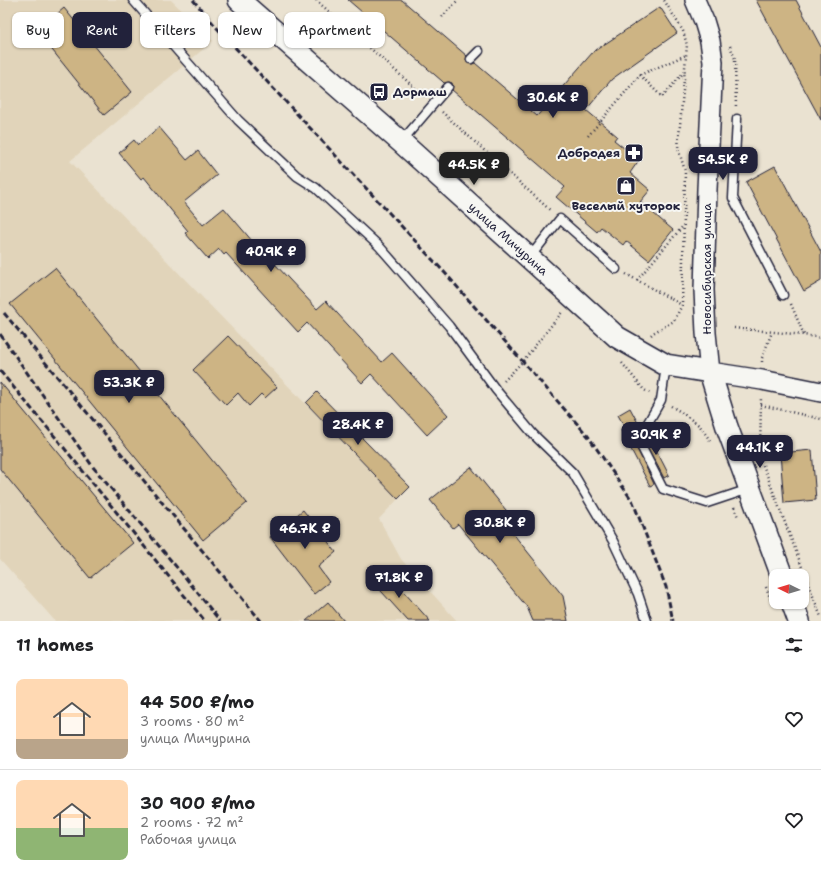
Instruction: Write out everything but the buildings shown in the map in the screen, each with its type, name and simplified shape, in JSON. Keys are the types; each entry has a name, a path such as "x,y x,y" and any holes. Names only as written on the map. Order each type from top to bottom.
{"main road":[{"name":"улица Мичурина","path":"239,0 401,142 617,337 666,365 710,372"},
{"path":"710,372 749,490 779,569"},
{"path":"795,609 799,621"}],"street":[{"name":"Новосибирская улица","path":"695,0 704,21 710,41 713,62 704,290 710,372"},
{"name":"улица Мичурина","path":"710,372 762,380 821,392"}],"lane":[{"path":"133,0 238,120 297,176 316,188 378,246 449,326 496,390 534,434 573,473 613,541 638,594 647,621"},
{"path":"471,60 479,51"},
{"path":"401,142 448,87"},
{"path":"737,119 732,198 782,295"},
{"path":"529,258 560,219 616,268"},
{"path":"666,365 661,400 638,440 664,489 707,503 749,490"}],"path":[{"path":"442,17 458,0"},
{"path":"653,333 674,321 682,305 685,171 678,148 687,45 683,31 664,0"},
{"path":"588,136 640,75 686,55"},
{"path":"640,75 662,97 684,72"},
{"path":"637,280 684,225"},
{"path":"616,268 682,305"},
{"path":"782,295 790,301 804,335"},
{"path":"734,328 821,338"},
{"path":"772,332 762,358 760,457 821,617"},
{"path":"761,405 821,419"}],"shaded area":[{"path":"0,0 171,0 183,12 140,12 140,48 205,48 70,161 398,499 379,519 401,559 457,621 55,621 0,559"}],"railway":[{"path":"193,0 217,28 445,273 588,436 633,502 666,587 673,621"},
{"path":"4,313 261,621"},
{"path":"0,334 93,467 220,621"},
{"path":"0,371 205,621"}],"place":[{"name":"Дормаш","path":"379,92"},
{"name":"Добродея","path":"634,153"},
{"name":"Веселый хуторок","path":"626,186"}]}
